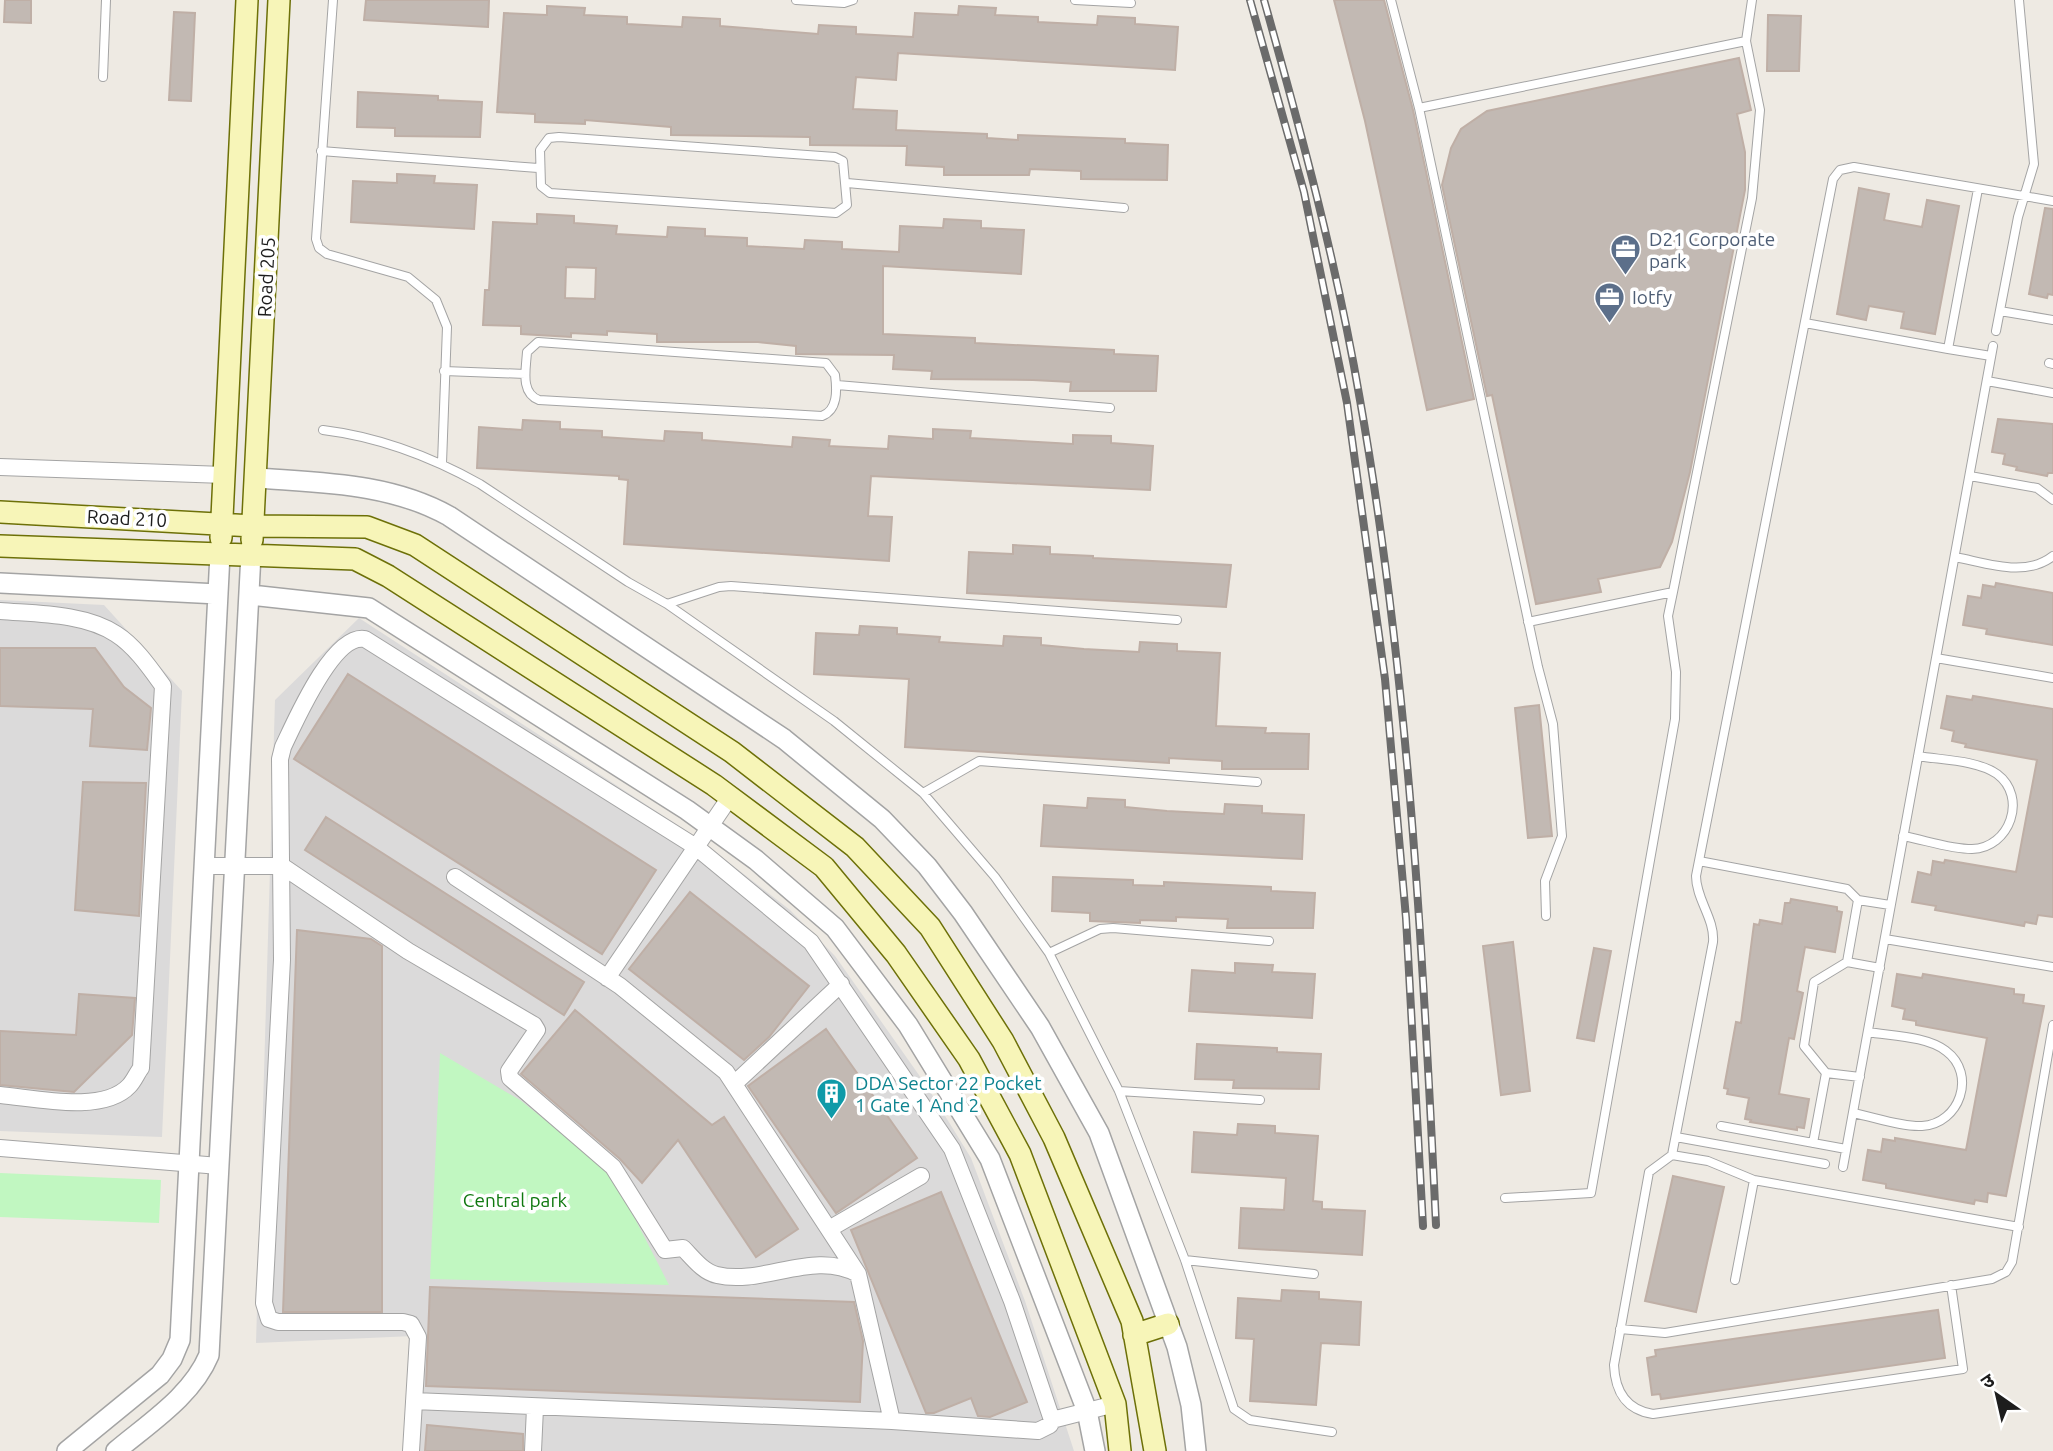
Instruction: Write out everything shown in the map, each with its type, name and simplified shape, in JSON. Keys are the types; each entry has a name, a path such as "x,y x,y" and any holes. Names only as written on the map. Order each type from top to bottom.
{"main road":[{"name":"Road 205","path":"220,554 247,0"},
{"name":"Road 205","path":"251,555 257,478 279,0"},
{"name":"Road 210","path":"0,512 253,526 367,527 415,545 732,751 855,847 930,926 1003,1041 1054,1138 1132,1321 1154,1451"},
{"name":"Road 210","path":"0,546 355,559 388,576 730,797 824,867 896,954 970,1059 1020,1154 1115,1404 1120,1451"},
{"path":"1134,1335 1168,1324"}],"street":[{"path":"0,467 224,475"},
{"path":"257,478 358,486 422,502 784,739 882,819 927,866 1040,1027 1099,1133 1168,1324 1191,1405 1196,1451"},
{"path":"67,1451 160,1375 180,1340 220,554"},
{"path":"116,1451 184,1393 202,1372 209,1355 251,555"},
{"path":"0,583 218,594"},
{"path":"251,595 369,608 709,826 756,860 835,928 908,1025 990,1159 1087,1411 1095,1451"},
{"path":"0,611 53,616 91,624 117,634 145,662 163,686 141,1068 129,1087 112,1098 94,1103 0,1094"},
{"path":"411,1451 414,1401 418,1337 411,1324 278,1322 269,1319 265,1312 282,960 280,770 283,747 321,673 349,641 357,638 365,639 696,847 811,942 952,1149 1012,1301 1052,1420 1050,1425 1038,1431 892,1421 414,1401"},
{"path":"607,978 730,797"},
{"path":"204,866 282,866 408,951 534,1025 537,1030 509,1071 510,1077 613,1167 665,1251 683,1248 705,1270 716,1275 733,1276 825,1264 846,1267 858,1274"},
{"path":"455,877 607,978 726,1072 858,1274 892,1421"},
{"path":"734,1084 841,984"},
{"path":"0,1148 219,1166"},
{"path":"829,1229 921,1176"},
{"path":"1052,1420 1115,1404"},
{"path":"533,1451 535,1408"}],"lane":[{"path":"103,77 106,0"},
{"path":"333,0 316,229 319,248 327,254 408,277 436,300 447,327 442,463"},
{"path":"796,0 844,3 853,0"},
{"path":"1075,0 1131,3"},
{"path":"1391,0 1419,108 1528,622 1553,723 1562,836 1545,881 1546,916"},
{"path":"1505,1198 1591,1193 1675,719 1676,672 1668,616 1752,198 1760,110 1746,41 1752,0"},
{"path":"1996,331 2034,154 2019,0"},
{"path":"1419,108 1746,41"},
{"path":"559,137 835,157 843,161 848,183 848,205 836,213 550,193 541,186 538,168 540,149 544,142 549,138 559,137"},
{"path":"321,151 538,168"},
{"path":"1951,1285 1963,1369 1653,1414 1635,1409 1616,1384 1614,1365 1649,1172 1672,1155 1713,942 1712,925 1696,883 1699,862 1833,179 1840,170 1854,167 2053,201"},
{"path":"848,183 1124,208"},
{"path":"1948,349 1978,189"},
{"path":"2000,311 2053,320"},
{"path":"1805,323 1992,356"},
{"path":"538,342 826,363 833,368 836,385 834,406 830,413 822,416 539,400 531,397 527,390 525,374 527,352 538,342"},
{"path":"1843,1167 1993,346"},
{"path":"444,371 525,374"},
{"path":"1987,381 2053,393"},
{"path":"836,385 1110,408"},
{"path":"323,430 376,438 442,463 480,484 628,582 667,604 834,721 923,793 995,877 1049,953 1119,1091 1185,1260 1234,1409 1241,1417 1332,1432"},
{"path":"1970,476 2037,488 2053,499"},
{"path":"1955,557 2023,569 2040,565 2053,556"},
{"path":"667,604 719,587 731,586 1177,620"},
{"path":"1528,622 1673,592"},
{"path":"1936,658 2053,678"},
{"path":"1903,836 1972,849 1989,845 2001,837 2011,823 2014,807 2009,789 1999,775 1986,768 1918,756"},
{"path":"923,793 979,761 1257,782"},
{"path":"1699,862 1847,889 1858,900 1890,905"},
{"path":"1847,962 1858,900"},
{"path":"1049,953 1100,929 1113,928 1269,941"},
{"path":"1885,939 2053,967"},
{"path":"1860,1077 1826,1073 1804,1046 1814,982 1847,962 1880,968"},
{"path":"1620,1329 1665,1333 1992,1279 2006,1272 2012,1262 2019,1227 2053,1025"},
{"path":"1853,1113 1922,1126 1938,1122 1951,1114 1960,1100 1963,1083 1958,1066 1948,1052 1935,1044 1868,1032"},
{"path":"1813,1143 1826,1073"},
{"path":"1119,1091 1260,1100"},
{"path":"1721,1126 1846,1149"},
{"path":"1676,1137 1825,1164"},
{"path":"1672,1155 1708,1161 1754,1180 2019,1227"},
{"path":"1735,1280 1754,1180"},
{"path":"1185,1260 1314,1274"}],"shaded area":[{"path":"0,600 104,605 182,691 162,1137 0,1131"},
{"path":"359,618 696,837 790,910 835,956 926,1085 971,1158 1025,1301 1074,1451 406,1451 413,1336 256,1343 275,700"}],"green space":[{"name":"Central park","path":"440,1053 520,1100 611,1172 669,1285 430,1279"},
{"path":"0,1173 161,1180 159,1223 0,1217"}],"building":[{"path":"5,0 31,0 31,23 4,22"},
{"path":"366,0 489,0 488,27 364,20"},
{"path":"1334,0 1384,0 1413,110 1474,399 1427,410 1365,121"},
{"path":"547,6 585,8 584,15 627,17 627,24 682,27 683,17 720,19 720,26 818,34 819,25 856,27 856,34 913,37 915,13 958,15 959,6 996,8 995,15 1038,17 1038,22 1097,25 1098,16 1135,18 1135,24 1178,27 1175,70 898,53 896,80 856,77 853,109 897,111 896,130 987,134 987,138 1018,140 1018,135 1125,139 1125,143 1168,145 1167,180 1081,179 1081,171 1030,169 1029,175 944,175 944,167 906,165 907,146 810,145 810,137 671,135 671,127 585,120 585,124 535,122 535,114 497,112 504,13 547,15"},
{"path":"174,12 195,13 191,101 169,100"},
{"path":"1768,15 1801,16 1799,71 1767,71"},
{"path":"1739,58 1751,110 1737,114 1745,152 1745,190 1690,472 1672,542 1660,567 1598,579 1601,592 1536,604 1492,395 1487,396 1442,185 1451,148 1461,129 1487,111"},
{"path":"358,92 438,96 438,100 482,102 480,137 395,136 395,128 357,127"},
{"path":"397,174 435,176 434,183 477,185 474,229 351,222 353,181 397,183"},
{"path":"1859,188 1889,194 1884,220 1922,227 1927,200 1959,206 1935,334 1901,328 1904,312 1869,306 1866,320 1837,314"},
{"path":"2045,208 2053,209 2053,295 2048,294 2047,298 2029,294"},
{"path":"537,214 574,216 574,223 617,226 616,234 667,237 668,227 705,229 705,236 747,238 747,246 804,249 805,240 842,242 842,249 899,252 900,226 943,228 944,219 981,221 981,228 1024,230 1021,274 883,266 883,334 975,338 975,343 1114,350 1114,354 1158,356 1156,391 1070,391 1071,382 931,379 932,371 893,369 894,355 796,354 796,346 758,342 657,342 657,334 607,331 607,335 571,333 571,337 521,334 521,326 483,325 485,290 489,290 493,222 537,224","holes":["566,267 596,268 595,299 565,298"]},
{"path":"1998,419 2053,424 2053,473 2048,473 2047,476 2016,470 2017,467 2003,464 2005,454 1992,452"},
{"path":"523,420 560,422 560,429 602,431 602,437 664,441 665,431 702,433 702,440 792,447 793,437 830,440 829,446 888,449 889,436 933,439 933,429 971,431 970,438 1073,444 1073,435 1111,436 1111,443 1153,446 1150,490 871,476 868,516 892,517 889,561 624,544 628,480 619,479 619,476 477,468 479,427 522,430"},
{"path":"1013,545 1050,547 1050,554 1093,558 1231,565 1226,607 967,593 969,552 1013,554"},
{"path":"1996,583 2053,593 2053,645 1986,634 1987,629 1963,625 1968,596 1981,598 1983,585 1995,587"},
{"path":"860,626 897,628 897,634 940,637 939,642 1003,646 1004,636 1041,638 1041,645 1084,649 1139,652 1140,642 1177,644 1177,651 1220,653 1216,726 1266,728 1265,733 1309,734 1308,769 1222,769 1222,761 1169,758 1169,763 905,747 909,679 814,674 816,633 859,635"},
{"path":"0,648 95,648 124,687 151,708 147,750 90,746 93,709 0,706"},
{"path":"348,674 656,870 602,954 294,759"},
{"path":"1947,696 1972,700 1973,696 2053,709 2053,917 2038,915 2036,924 2025,922 2024,926 1935,910 1936,906 1912,902 1918,872 1931,875 1933,861 1944,863 1945,860 2016,872 2037,760 1965,747 1966,744 1952,741 1954,731 1941,728"},
{"path":"1539,705 1552,836 1528,838 1515,708"},
{"path":"83,782 146,783 139,916 75,910"},
{"path":"1088,798 1125,800 1125,807 1167,811 1224,814 1225,804 1262,806 1262,813 1304,815 1302,859 1041,846 1044,805 1087,808"},
{"path":"326,817 584,982 564,1015 305,850"},
{"path":"1053,877 1133,880 1133,885 1164,886 1164,882 1271,887 1271,891 1315,893 1313,928 1227,928 1228,919 1176,917 1176,921 1140,920 1140,923 1090,921 1090,913 1052,911"},
{"path":"690,892 809,986 769,1037 744,1060 629,969"},
{"path":"1791,899 1837,907 1837,911 1842,912 1835,952 1805,947 1797,991 1803,993 1794,1039 1789,1038 1779,1094 1809,1099 1804,1128 1797,1127 1797,1130 1750,1122 1751,1120 1745,1119 1749,1098 1727,1094 1728,1089 1724,1088 1736,1022 1741,1023 1754,924 1759,925 1760,920 1782,924 1785,903 1790,903"},
{"path":"297,930 371,939 382,946 382,1312 283,1312"},
{"path":"1513,942 1530,1091 1501,1095 1483,946"},
{"path":"1594,948 1611,951 1594,1041 1577,1038"},
{"path":"1235,963 1273,965 1272,972 1315,974 1312,1018 1189,1011 1192,970 1235,973"},
{"path":"1897,974 1922,978 1923,974 2014,989 2014,994 2024,995 2023,1003 2044,1006 2006,1196 1988,1193 1987,1202 1975,1200 1974,1204 1886,1188 1886,1184 1863,1180 1868,1150 1881,1152 1883,1139 1895,1141 1895,1138 1966,1150 1987,1038 1916,1025 1916,1021 1903,1019 1905,1009 1892,1006"},
{"path":"79,994 135,998 132,1035 74,1092 0,1085 0,1031 76,1035"},
{"path":"575,1010 712,1125 724,1117 798,1229 756,1257 678,1140 642,1183 620,1159 521,1074"},
{"name":"DDA Sector 22 Pocket 1 Gate 1 And 2","path":"826,1029 917,1158 836,1213 748,1086"},
{"path":"1197,1044 1277,1048 1277,1052 1321,1054 1319,1089 1233,1088 1234,1080 1195,1079"},
{"path":"1238,1124 1275,1126 1275,1133 1318,1136 1313,1201 1322,1202 1322,1209 1365,1211 1362,1255 1239,1248 1241,1208 1284,1210 1286,1178 1192,1172 1194,1132 1237,1135"},
{"path":"1673,1176 1724,1187 1696,1312 1645,1301"},
{"path":"941,1192 1027,1402 990,1417 978,1416 971,1398 934,1413 926,1413 851,1230"},
{"path":"430,1287 854,1302 863,1341 860,1402 426,1386"},
{"path":"1282,1290 1319,1292 1319,1299 1361,1302 1359,1345 1321,1343 1316,1405 1250,1401 1254,1339 1236,1338 1238,1298 1281,1301"},
{"path":"1938,1310 1945,1358 1661,1399 1660,1394 1652,1395 1647,1358 1656,1356 1655,1350"},
{"path":"427,1425 523,1434 523,1451 425,1451"}],"railway":[{"path":"1250,0 1304,192 1347,403 1385,679 1406,918 1423,1226"},
{"path":"1264,0 1329,248 1351,349 1377,502 1402,708 1411,811 1436,1225"}],"place":[{"name":"D21 Corporate park","path":"1626,277"},
{"name":"Iotfy","path":"1609,324"},
{"name":"DDA Sector 22 Pocket 1 Gate 1 And 2","path":"832,1121"}]}
